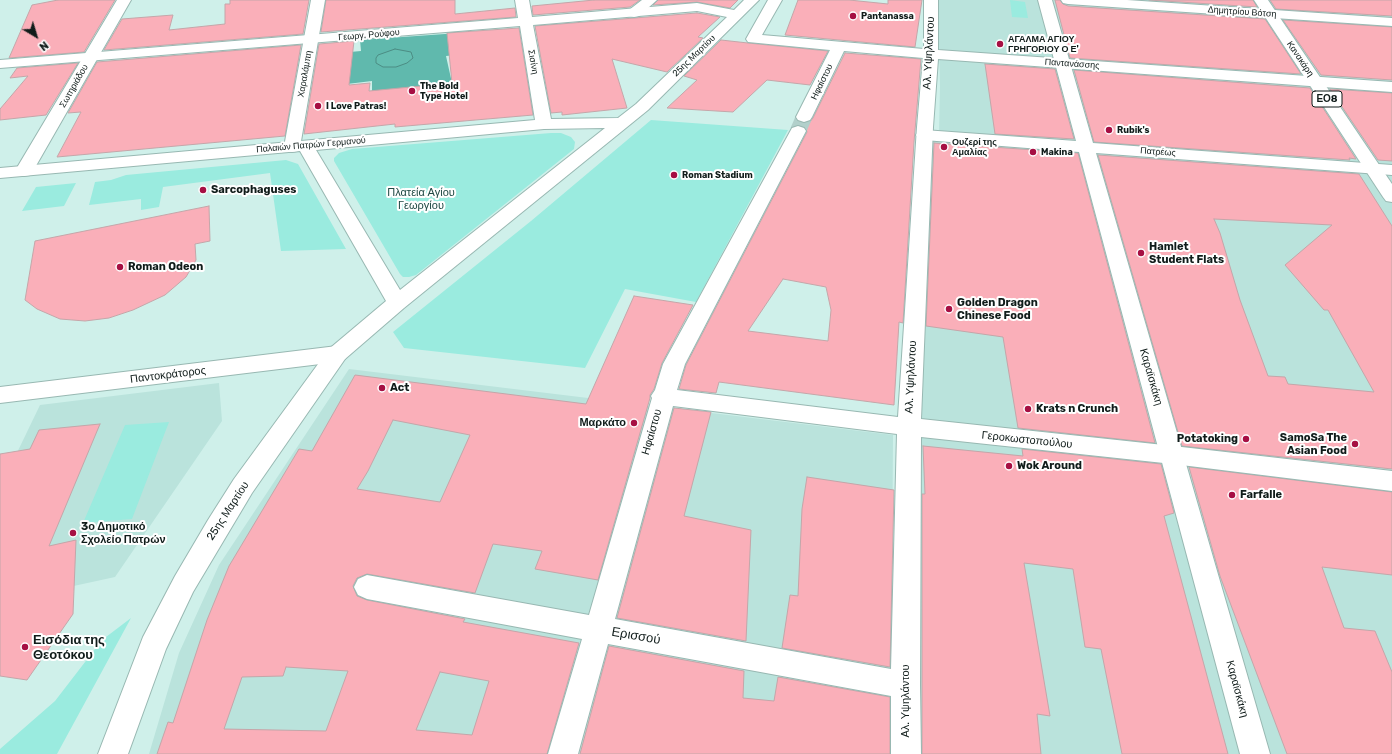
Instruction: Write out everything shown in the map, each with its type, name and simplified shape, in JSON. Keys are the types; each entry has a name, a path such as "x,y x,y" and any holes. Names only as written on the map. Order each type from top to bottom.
{"street":[{"name":"Σωτηριάδου","path":"24,171 124,0"},
{"name":"Χαραλάμπη","path":"299,146 311,40 318,0"},
{"name":"Σισίνη","path":"522,0 544,124"},
{"path":"634,13 650,0"},
{"name":"25ης Μαρτίου","path":"113,754 153,646 199,557 243,486 336,354 355,336 636,112 752,0"},
{"name":"Παντανάσσης","path":"775,0 753,39 1063,64 1392,87"},
{"name":"Αλ. Υψηλάντου","path":"906,754 905,685 909,427 924,135 931,54 931,0"},
{"name":"Καραϊσκάκη","path":"1045,0 1173,455 1255,754"},
{"name":"Δημητρίου Βότση","path":"1068,0 1392,22"},
{"name":"Κανακάρη","path":"1261,0 1392,197"},
{"name":"Γεωργ. Ρούφου","path":"0,64 311,40 697,7 737,15"},
{"name":"Ηφαίστου","path":"563,754 662,396 674,364 801,124 839,47"},
{"name":"Παλαιών Πατρών Γερμανού","path":"0,173 544,124 621,123"},
{"name":"Πατρέως","path":"924,135 1392,170"},
{"path":"299,146 397,303"},
{"name":"Παντοκράτορος","path":"0,395 336,354"},
{"name":"Γεροκωστοπούλου","path":"662,396 909,427 1173,455 1392,481"},
{"name":"Ερισσού","path":"367,587 905,685"}],"shaded area":[{"path":"938,0 1392,0 1392,754 906,754 924,142 939,136 940,86"},
{"path":"473,32 475,53 446,56 452,83 372,92 372,81 347,84 350,52 361,51 360,40"},
{"path":"395,49 411,52 413,58 407,63 396,67 383,67 376,63 376,58 378,55"},
{"path":"349,369 893,435 891,754 149,754 179,653 219,565"},
{"name":"3ο Δημοτικό Σχολείο Πατρών","path":"219,383 222,421 115,577 0,602 0,488 40,405"}],"green space":[{"path":"1010,0 1025,2 1028,18 1012,17"},
{"path":"651,120 788,130 696,302 625,289 585,368 404,348 393,332 531,221"},
{"name":"Πλατεία Αγίου Γεωργίου","path":"561,133 571,137 575,142 574,149 416,275 409,277 403,277 400,274 334,161 334,158 339,153 352,149"},
{"path":"286,160 298,164 346,249 281,251 270,173 163,187 159,207 141,210 141,199 89,205 95,182 111,180 126,175"},
{"path":"76,183 64,206 22,211 36,187"},
{"path":"169,422 132,519 83,523 125,425"},
{"path":"131,618 57,754 0,754 0,749 55,701 102,640"}],"building":[{"path":"58,0 115,0 84,52 9,58 32,5"},
{"path":"230,0 309,0 303,34 104,50 122,19 173,15 169,30 225,24 225,4 230,4"},
{"path":"326,0 455,0 455,14 515,8 516,17 321,32"},
{"path":"594,0 640,0 630,7 533,15 532,6"},
{"path":"658,0 738,0 730,8 697,2 653,5"},
{"name":"Pantanassa","path":"798,0 849,0 888,4 888,0 922,0 915,47 785,35"},
{"path":"1055,0 1060,0 1063,4 1068,6 1265,19 1301,74 1070,58"},
{"path":"1149,0 1253,0 1257,7"},
{"path":"1270,0 1392,0 1392,16 1276,9"},
{"path":"697,13 720,17 698,37 703,38 667,72 612,59 627,108 562,115 562,112 551,113 535,26"},
{"path":"1283,20 1392,27 1392,80 1321,75"},
{"path":"519,28 533,115 395,127 395,124 304,134 319,44 354,41 349,85 370,83 369,91 452,83 447,33"},
{"path":"721,40 828,51 810,85 767,80 733,112 667,108 697,80 684,76"},
{"path":"301,45 285,136 57,157 81,112 68,113 97,62"},
{"path":"845,53 921,59 914,142 903,323 899,322 894,405 719,382 716,393 679,389 686,365","holes":["783,279 826,287 831,310 828,341 748,331"]},
{"path":"78,63 46,115 0,120 0,109 28,76 10,78 17,68"},
{"path":"985,64 1055,69 1074,139 995,134"},
{"path":"1074,70 1310,88 1356,159 1349,158 1350,160 1094,142"},
{"path":"1330,89 1392,93 1392,161 1378,160"},
{"path":"934,143 1078,153 1155,443 1018,428 1003,337 926,326"},
{"path":"1098,155 1359,174 1392,226 1392,469 1182,446","holes":["1214,219 1332,225 1285,265 1324,310 1328,310 1374,392 1288,384 1285,377 1268,376 1240,300 1220,233"]},
{"name":"Roman Odeon","path":"209,206 210,241 195,244 196,260 186,277 165,295 133,310 109,318 85,321 60,319 37,309 25,300 35,241"},
{"path":"634,296 693,305 662,363 654,389 650,395 598,580 535,569 542,551 493,544 475,593 367,574 357,578 353,586 357,596 367,600 465,619 463,622 579,643 547,754 157,754 168,722 173,723 207,620 229,566 299,449 312,451 355,375 586,404","holes":["393,420 470,435 440,502 357,489 368,471","286,667 348,671 326,731 224,729 242,677 283,676","440,672 489,681 472,735 416,730"]},
{"path":"674,408 711,412 684,516 751,530 746,641 617,618"},
{"path":"100,424 49,546 76,540 73,614 27,680 0,676 0,454 30,449 39,430"},
{"path":"923,446 1023,456 1022,449 1161,464 1174,513 1164,516 1228,754 1122,754 1101,649 1085,647 1073,569 1024,563 1050,716 1037,714 1041,754 922,754 922,494 925,494"},
{"path":"1189,467 1392,492 1392,575 1322,567 1344,628 1375,631 1392,672 1392,754 1287,754 1220,576"},
{"path":"807,477 894,490 890,667 782,648 790,595 798,596 802,509"},
{"path":"609,646 744,671 743,698 774,701 778,677 890,697 890,754 580,754"}],"tunnel":[{"path":"798,131 804,117"}],"place":[{"name":"Pantanassa","path":"853,16"},
{"name":"ΑΓΑΛΜΑ ΑΓΙΟΥ ΓΡΗΓΟΡΙΟΥ Ο Ε'","path":"1000,44"},
{"name":"The Bold Type Hotel","path":"412,91"},
{"name":"I Love Patras!","path":"318,106"},
{"name":"Rubik's","path":"1109,130"},
{"name":"Ουζερί της Αμαλίας","path":"944,147"},
{"name":"Makina","path":"1033,152"},
{"name":"Roman Stadium","path":"674,175"},
{"name":"Sarcophaguses","path":"203,190"},
{"name":"Hamlet Student Flats","path":"1141,253"},
{"name":"Roman Odeon","path":"120,267"},
{"name":"Golden Dragon Chinese Food","path":"949,309"},
{"name":"Act","path":"382,388"},
{"name":"Krats n Crunch","path":"1028,409"},
{"name":"Μαρκάτο","path":"634,423"},
{"name":"Potatoking","path":"1246,439"},
{"name":"SamoSa The Asian Food","path":"1355,444"},
{"name":"Wok Around","path":"1009,466"},
{"name":"Farfalle","path":"1232,495"},
{"name":"3ο Δημοτικό Σχολείο Πατρών","path":"73,533"},
{"name":"Εισόδια της Θεοτόκου","path":"25,647"}]}
